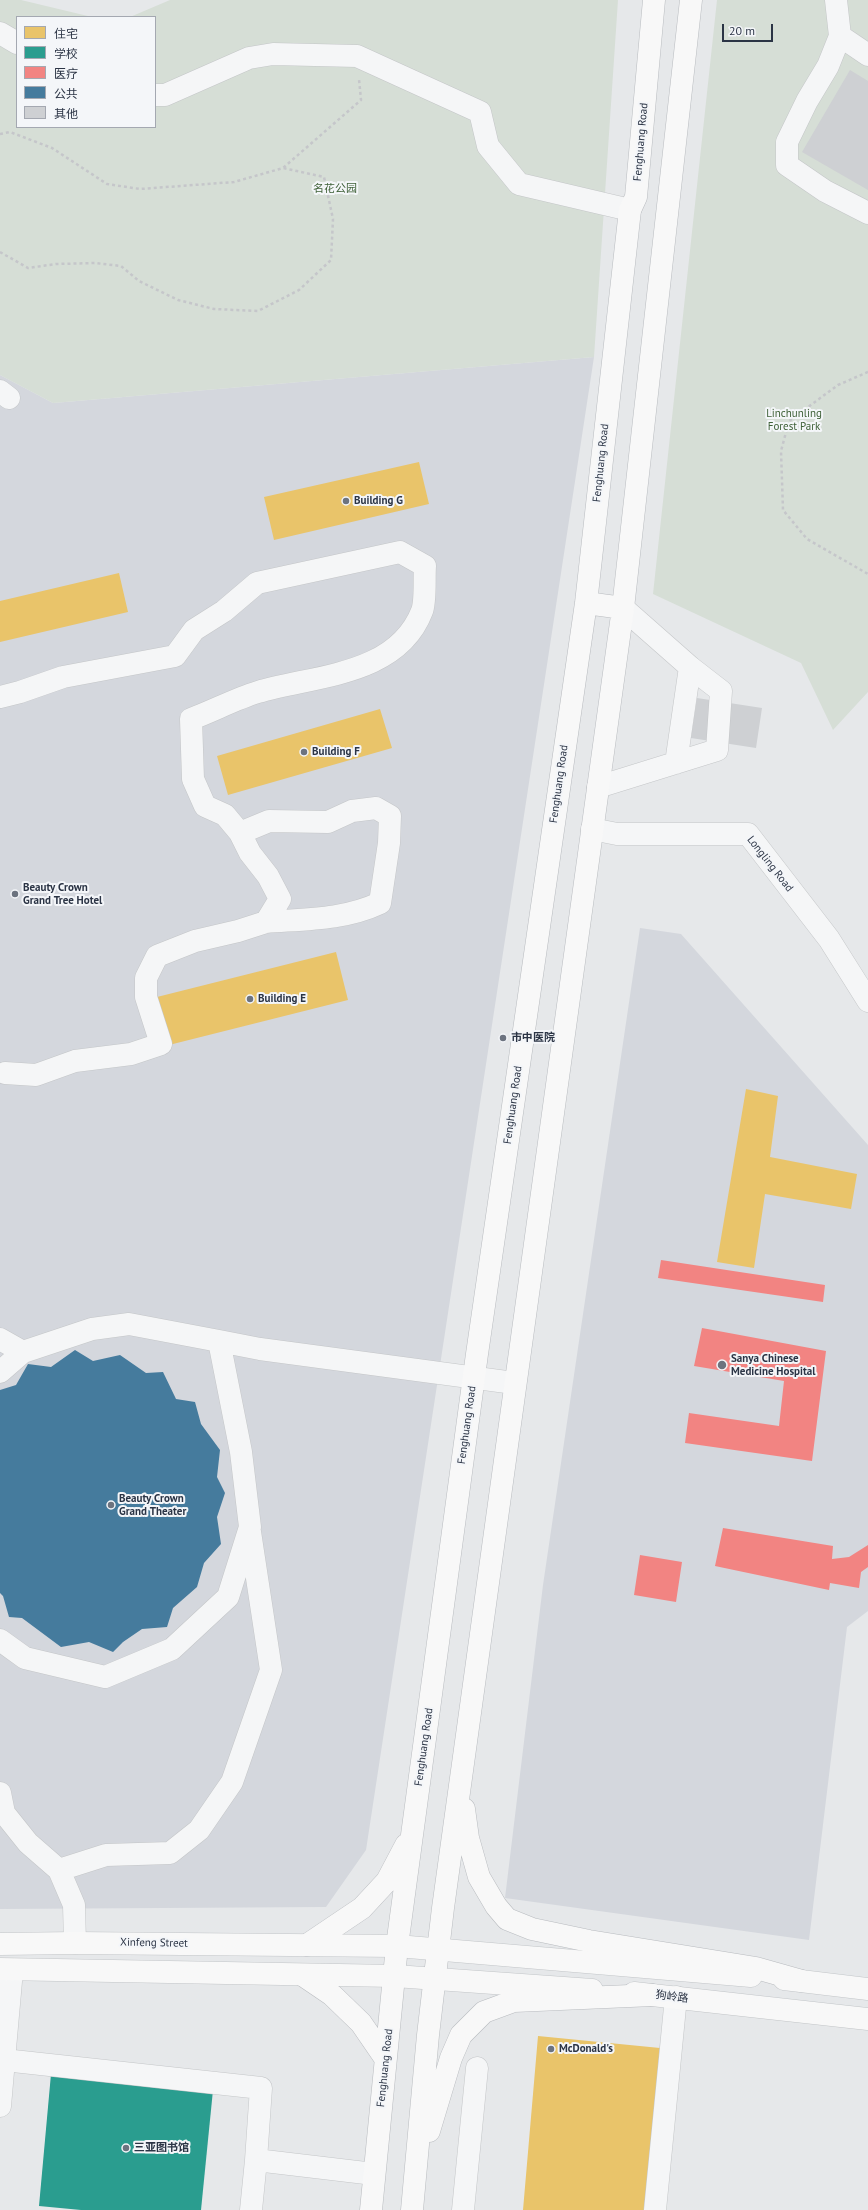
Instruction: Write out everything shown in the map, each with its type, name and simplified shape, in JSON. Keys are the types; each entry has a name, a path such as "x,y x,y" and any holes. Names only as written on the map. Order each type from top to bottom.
{"main road":[{"name":"Fenghuang Road","path":"371,2210 397,1946 474,1378 586,603 630,210 636,197 654,0"},
{"path":"412,2210 438,1949 514,1383 623,608 691,0"},
{"path":"586,603 623,608"},
{"path":"464,1759 464,1811 468,1838 479,1877 496,1906 507,1919 532,1929 589,1941 756,1968 802,1981 868,1989"},
{"path":"307,1945 362,1908 387,1881 413,1834"},
{"name":"Xinfeng Street","path":"0,1944 75,1942 397,1946 481,1952 802,1981"},
{"path":"6,1970 304,1976 332,1995 361,2023 385,2058"},
{"name":"狗岭路","path":"304,1976 395,1976 476,1980 676,1997 868,2019"},
{"path":"414,2180 451,2058 461,2035 484,2012 514,2001 653,1995"}],"street":[{"path":"836,0 840,36 828,66 807,101 787,142 787,165 825,191 868,213"},
{"path":"0,33 16,42"},
{"path":"840,36 868,55"},
{"path":"156,96 165,95 249,58 273,54 357,56 480,112 488,146 519,184 630,210"},
{"path":"0,697 20,692 63,677 175,656 194,630 224,611 257,583 400,552 425,566 422,610 406,640 380,660 345,671 257,692 190,719 193,780 205,806 226,816 240,833 250,853 268,876 280,899 266,922"},
{"path":"598,787 717,750 721,691 690,667 623,608"},
{"path":"676,762 690,667"},
{"path":"2,1071 36,1074 75,1061 131,1054 161,1044 146,997 146,978 157,956 194,941 238,931 266,922 324,919 366,910 380,903 383,872 389,843 390,816 376,808 352,811 328,822 269,821 240,833"},
{"name":"Longling Road","path":"592,829 617,834 748,834 829,939 868,1001"},
{"path":"0,1372 23,1352 92,1329 129,1324 260,1349 514,1383"},
{"path":"0,1339 23,1352"},
{"path":"59,1870 106,1855 170,1853 199,1830 232,1782 272,1670 250,1527 241,1452 219,1341"},
{"path":"0,1640 25,1658 105,1677 172,1649 228,1598 250,1527"},
{"path":"0,1793 4,1813 28,1843 59,1870 74,1905 75,1942"},
{"path":"0,2106 4,2060 6,1970"},
{"path":"655,2210 676,1997"},
{"path":"4,2060 261,2088 251,2210"},
{"path":"463,2210 477,2068"},
{"path":"256,2160 374,2174"}],"path":[{"path":"0,134 10,132 52,148 107,184 140,189 234,182 283,168 360,100 357,56"},
{"path":"0,252 28,268 56,264 96,263 121,266 139,281 178,300 214,309 258,312 299,290 330,260 333,220 324,177 283,168"},
{"path":"868,372 838,385 789,421 781,451 783,510 807,539 868,574"}],"shaded area":[{"path":"594,357 366,1850 326,1907 0,1909 0,375 53,403"},
{"name":"Sanya Chinese Medicine Hospital","path":"640,928 681,934 868,1145 868,1611 847,1627 809,1940 505,1898 543,1585"}],"green space":[{"name":"名花公园","path":"0,0 21,0 88,16 16,16 16,128 156,128 156,16 132,16 170,0 618,0 594,357 53,403 0,375"},
{"name":"Linchunling Forest Park","path":"717,0 868,0 868,692 833,730 801,663 653,594"}],"building: 住宅":[{"name":"Building G","path":"419,462 429,504 274,540 264,497"},
{"path":"119,573 128,612 0,642 0,601"},
{"name":"Building F","path":"380,709 392,748 228,795 217,756"},
{"name":"Building E","path":"336,952 348,1000 165,1046 153,998"},
{"path":"746,1089 778,1096 770,1157 857,1174 851,1209 765,1194 754,1268 717,1262"},
{"path":"538,2036 660,2048 645,2210 523,2210"}],"building: 学校":[{"name":"三亚图书馆","path":"51,2074 213,2090 201,2210 81,2210 39,2206"}],"building: 医疗":[{"path":"661,1260 825,1285 823,1302 658,1278"},
{"path":"702,1328 826,1351 812,1461 685,1443 689,1413 779,1426 784,1381 694,1366"},
{"path":"723,1528 833,1546 832,1559 849,1557 868,1545 868,1567 861,1572 859,1588 830,1583 829,1590 715,1566"},
{"path":"640,1555 682,1562 676,1602 634,1595"}],"building: 公共":[{"name":"Beauty Crown Grand Theater","path":"75,1350 93,1361 120,1355 146,1373 163,1372 176,1399 195,1402 201,1424 220,1450 217,1477 225,1493 217,1517 221,1544 204,1563 197,1587 173,1608 167,1627 142,1629 123,1642 113,1652 89,1642 61,1647 22,1618 9,1617 3,1596 0,1593 0,1390 16,1385 28,1364 51,1367"}],"building: 其他":[{"path":"850,70 868,81 868,190 802,152"},
{"path":"697,698 762,708 756,748 691,738"}],"place":[{"name":"Building G","path":"346,501"},
{"name":"Building F","path":"304,752"},
{"name":"Beauty Crown Grand Tree Hotel","path":"15,894"},
{"name":"Building E","path":"250,999"},
{"name":"市中医院","path":"503,1038"},
{"name":"Sanya Chinese Medicine Hospital","path":"722,1365"},
{"name":"Beauty Crown Grand Theater","path":"111,1505"},
{"name":"McDonald's","path":"551,2049"},
{"name":"三亚图书馆","path":"126,2148"}]}
